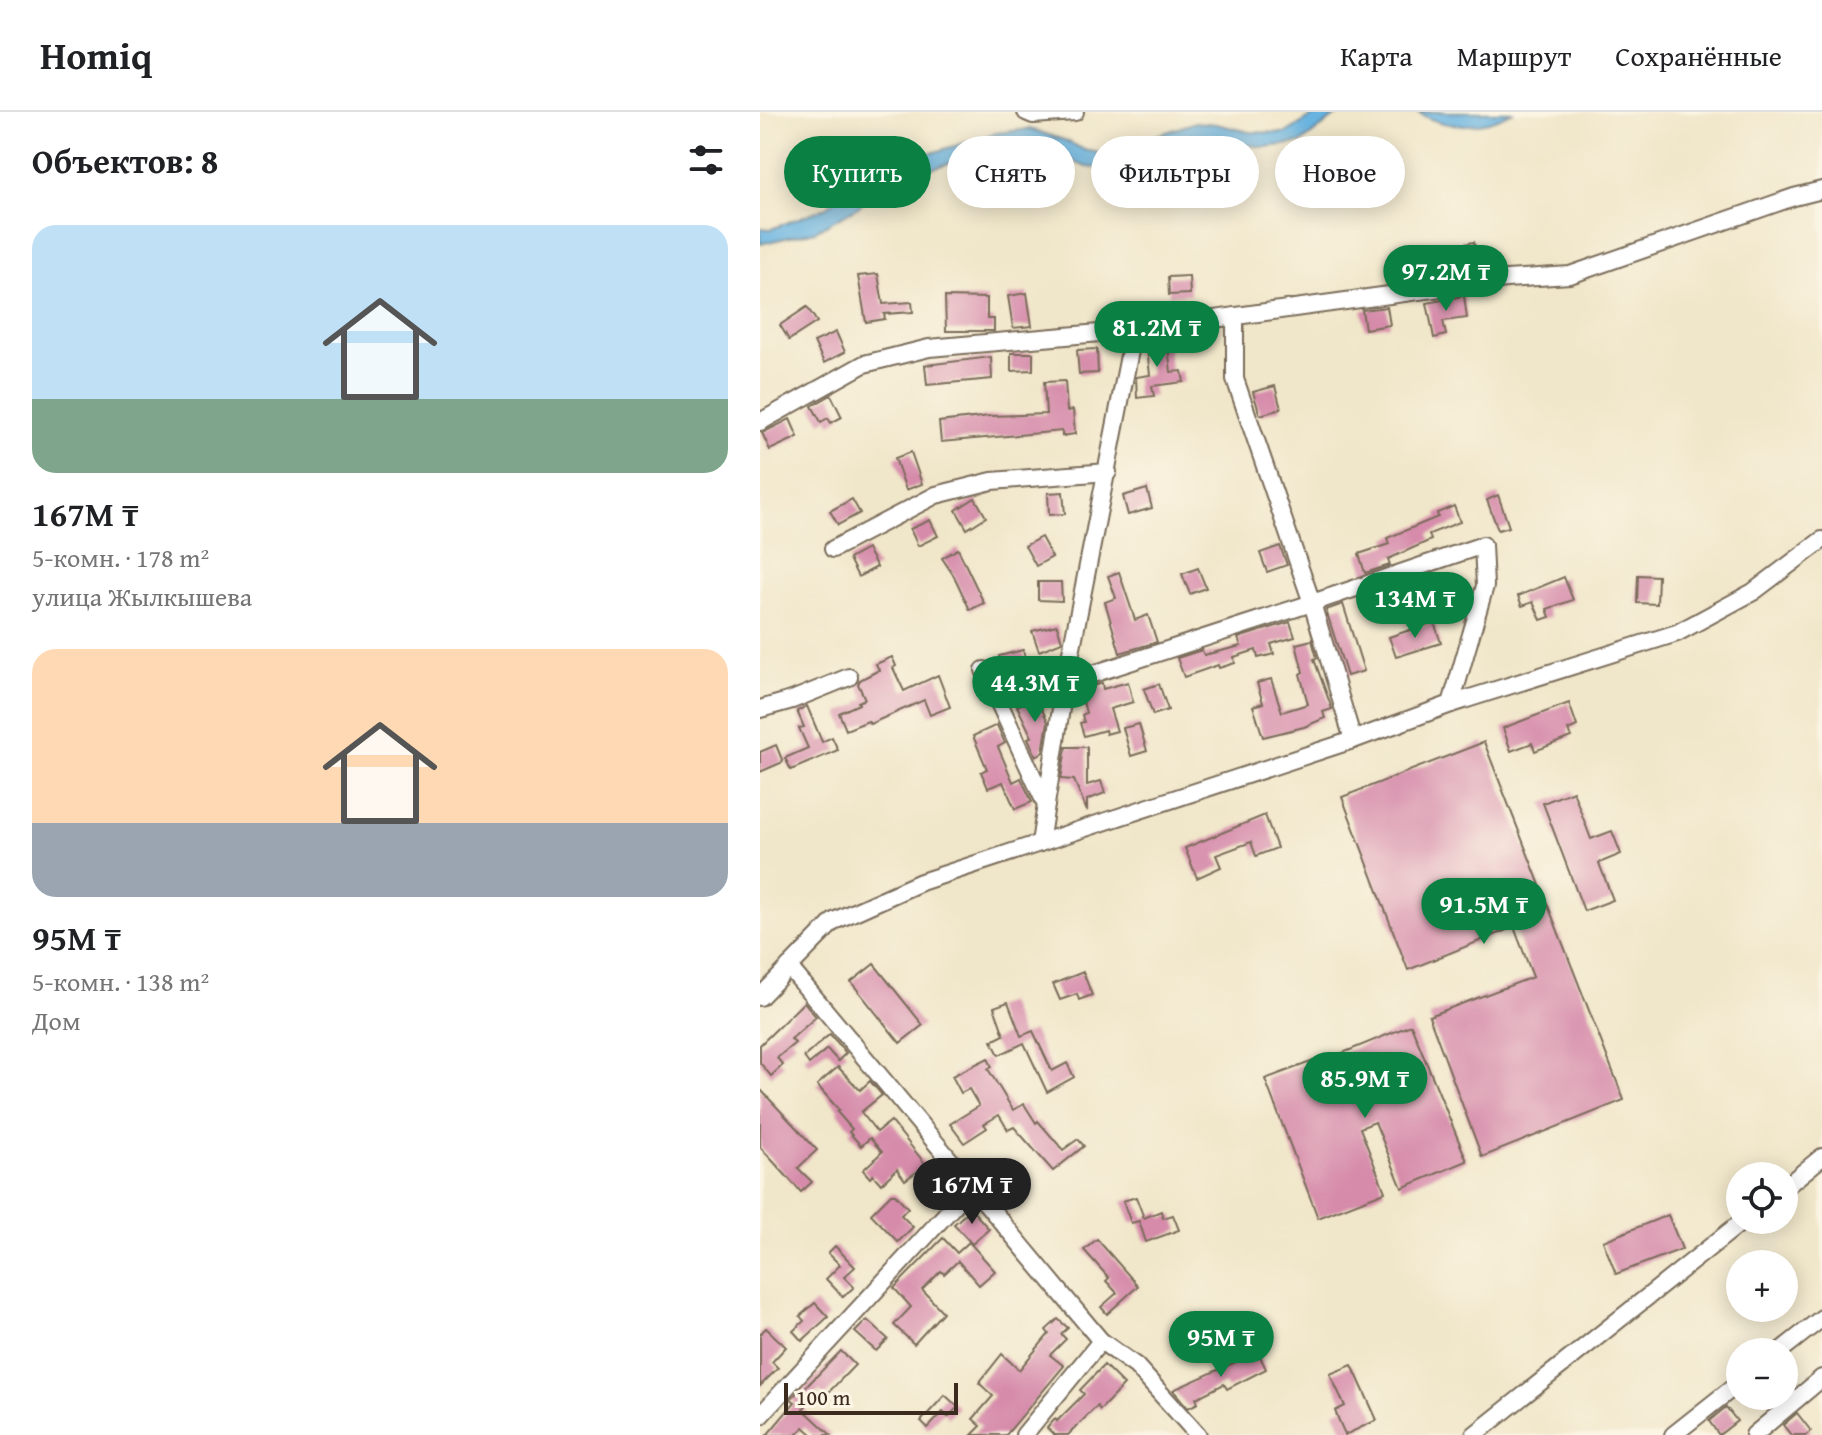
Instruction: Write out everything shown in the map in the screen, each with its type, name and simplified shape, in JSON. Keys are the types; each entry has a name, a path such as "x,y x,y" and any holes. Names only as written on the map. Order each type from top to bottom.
{"street":[{"path":"1026,112 1033,115 1075,112"},
{"path":"760,422 864,364 916,351 1134,330 1506,279 1570,275 1822,190"},
{"path":"1235,316 1235,379 1312,603 1353,740"},
{"path":"1040,843 1065,683 1134,330"},
{"path":"833,549 936,495 992,481 1108,472"},
{"path":"760,997 834,921 921,882 1353,740 1451,704 1677,633 1753,592 1822,540"},
{"path":"1065,683 1483,545 1485,586 1451,704"},
{"path":"984,670 1047,806"},
{"path":"760,709 849,677"},
{"path":"789,967 1101,1341 1136,1366 1198,1435"},
{"path":"1798,1177 1822,1157"},
{"path":"760,1416 972,1186"},
{"path":"1474,1435 1726,1234"},
{"path":"1797,1338 1822,1318"},
{"path":"1024,1435 1101,1341"},
{"path":"1754,1435 1822,1378"},
{"path":"1673,1435 1726,1393"}],"water":[{"path":"1319,112 1341,112 1310,136 1275,136 1275,146 1259,146 1259,136 1155,136 1196,122 1249,132 1286,133"},
{"path":"1417,112 1512,112 1489,122 1464,125 1440,122"},
{"path":"1030,129 1052,136 986,136 996,133"},
{"path":"1075,145 1091,151 1091,167 1075,162"},
{"path":"947,148 947,164 931,168 932,153"},
{"path":"824,208 856,208 815,231 760,244 760,228 771,229"}],"building":[{"path":"1474,242 1476,253 1480,252 1483,262 1459,266 1455,246"},
{"path":"878,274 883,304 912,302 913,312 884,314 885,319 866,322 858,276"},
{"path":"1189,276 1190,294 1169,295 1168,277"},
{"path":"1027,293 1032,326 1013,328 1008,296"},
{"path":"1464,296 1467,318 1443,321 1446,335 1434,338 1427,303"},
{"path":"945,297 987,298 987,319 994,319 994,331 946,331"},
{"path":"807,307 817,322 789,340 780,325"},
{"path":"1387,307 1390,325 1365,329 1362,310"},
{"path":"836,332 845,352 824,363 814,342"},
{"path":"1167,337 1171,372 1182,371 1184,382 1152,386 1154,396 1137,398 1136,377 1150,375 1146,340"},
{"path":"1097,349 1098,373 1079,374 1077,350"},
{"path":"1011,353 1033,353 1033,370 1011,371"},
{"path":"991,357 992,379 927,385 925,365"},
{"path":"1065,381 1067,411 1073,410 1075,434 1062,436 1062,431 941,442 939,422 1046,414 1044,382"},
{"path":"1275,386 1281,409 1260,415 1253,392"},
{"path":"831,395 842,417 831,423 828,418 821,422 812,406"},
{"path":"790,419 798,437 770,450 762,433"},
{"path":"911,452 922,484 906,490 895,458"},
{"path":"1147,489 1152,508 1128,515 1123,496"},
{"path":"1063,492 1065,514 1049,515 1048,493"},
{"path":"1498,495 1509,527 1498,530 1487,500"},
{"path":"975,498 986,517 967,529 956,510"},
{"path":"852,499 860,513 838,525 830,511"},
{"path":"1454,506 1460,522 1429,534 1431,540 1388,559 1390,565 1365,573 1359,554 1389,544 1387,538 1438,517 1437,513"},
{"path":"930,520 938,536 918,546 910,529"},
{"path":"1041,537 1052,557 1036,566 1025,546"},
{"path":"1280,546 1287,565 1267,572 1260,553"},
{"path":"867,549 877,567 858,577 849,559"},
{"path":"958,549 984,603 970,610 942,558"},
{"path":"1198,568 1206,588 1190,594 1182,574"},
{"path":"1119,572 1135,620 1148,615 1157,642 1120,653 1105,602 1116,598 1108,576"},
{"path":"1638,575 1658,576 1657,604 1637,603"},
{"path":"1564,577 1573,600 1547,609 1550,617 1541,620 1533,602 1522,606 1518,596"},
{"path":"1038,582 1061,582 1062,601 1038,600"},
{"path":"1454,588 1461,608 1445,614 1437,594"},
{"path":"1343,604 1364,671 1347,676 1326,610"},
{"path":"1290,622 1295,637 1271,644 1274,654 1258,658 1256,650 1234,657 1235,663 1219,668 1218,665 1184,677 1177,658 1202,650 1204,655 1241,646 1238,638"},
{"path":"1434,622 1441,643 1396,657 1389,637"},
{"path":"1057,625 1062,642 1039,651 1032,631"},
{"path":"1312,640 1317,658 1314,659 1332,709 1323,712 1325,718 1304,727 1263,737 1253,706 1263,703 1257,683 1271,679 1282,712 1308,704 1296,644"},
{"path":"1023,650 1028,670 1011,674 1021,698 1011,702 1005,689 999,656"},
{"path":"892,657 896,666 893,668 904,691 938,675 950,707 930,715 924,700 870,724 868,721 846,730 839,713 865,699 858,684 860,680 879,670 876,664"},
{"path":"1128,682 1133,702 1110,709 1117,731 1106,734 1105,730 1084,736 1080,723 1084,722 1082,715 1086,713 1080,690 1102,683 1103,689"},
{"path":"1159,684 1168,710 1153,715 1144,689"},
{"path":"1036,697 1048,722 1043,752 1036,756 1028,738 1032,737 1017,706"},
{"path":"1569,703 1577,726 1568,730 1571,737 1535,751 1532,743 1511,751 1503,728"},
{"path":"807,706 822,742 832,737 838,750 791,770 785,758 808,748 799,728 804,727 797,711"},
{"path":"1139,724 1147,751 1131,756 1123,728"},
{"path":"997,725 1005,743 998,747 1013,782 1021,778 1032,802 1015,809 1003,782 988,788 981,772 987,769 973,736"},
{"path":"1484,742 1624,1100 1482,1157 1429,1016 1533,977 1514,927 1408,970 1342,797"},
{"path":"776,745 783,762 760,772 760,752"},
{"path":"1066,747 1087,747 1087,785 1101,781 1105,793 1087,800 1087,811 1074,780 1061,779"},
{"path":"1573,791 1591,839 1612,831 1621,854 1599,863 1613,900 1584,911 1543,803"},
{"path":"1265,815 1277,848 1256,856 1251,842 1216,855 1221,867 1197,878 1185,848"},
{"path":"874,964 923,1025 900,1043 851,982"},
{"path":"1083,972 1092,995 1079,1000 1077,994 1060,1000 1053,984"},
{"path":"804,1002 816,1017 791,1039 795,1043 777,1058 783,1065 771,1076 760,1063 760,1045"},
{"path":"1008,1002 1021,1036 1033,1031 1052,1071 1067,1063 1074,1077 1047,1092 1024,1043 999,1055 992,1041 1004,1035 994,1007"},
{"path":"1411,1025 1467,1161 1402,1188 1375,1122 1360,1128 1385,1192 1318,1218 1265,1079 1332,1054 1333,1057"},
{"path":"830,1034 846,1053 838,1061 827,1049 809,1064 804,1057"},
{"path":"988,1058 992,1067 988,1069 1013,1110 1024,1104 1036,1123 1038,1121 1063,1150 1078,1139 1084,1146 1053,1171 1014,1127 1008,1130 999,1115 984,1124 987,1128 964,1143 950,1124 979,1106 969,1089 961,1093 952,1076"},
{"path":"838,1067 860,1090 870,1081 882,1095 861,1112 877,1132 891,1121 926,1165 905,1180 897,1169 881,1184 873,1175 870,1178 863,1170 882,1152 870,1138 861,1146 849,1132 852,1129 837,1112 839,1110 817,1085"},
{"path":"760,1089 817,1150 798,1168 812,1182 801,1192 760,1147"},
{"path":"891,1194 895,1194 908,1208 901,1215 913,1227 898,1242 871,1214"},
{"path":"1136,1197 1144,1218 1161,1211 1163,1218 1173,1215 1179,1230 1146,1242 1139,1221 1131,1223 1123,1201"},
{"path":"971,1209 989,1229 972,1244 954,1224"},
{"path":"1668,1215 1682,1249 1616,1274 1603,1241"},
{"path":"943,1238 957,1253 969,1242 995,1271 979,1285 958,1261 944,1274 941,1271 922,1290 943,1312 914,1344 894,1325 911,1307 894,1288"},
{"path":"1097,1239 1138,1286 1107,1314 1101,1307 1117,1293 1106,1281 1109,1278 1084,1250"},
{"path":"835,1246 855,1267 844,1277 854,1287 843,1297 826,1279 840,1265 828,1253"},
{"path":"815,1303 828,1317 802,1341 793,1331 804,1321 800,1316"},
{"path":"1058,1319 1068,1328 1061,1334 1066,1339 1050,1355 1064,1366 1006,1435 972,1435 981,1426 973,1419 993,1396 979,1383 1002,1354 1019,1370 1049,1334 1046,1330"},
{"path":"867,1320 888,1339 876,1351 855,1332"},
{"path":"766,1328 786,1347 772,1362 778,1368 760,1386 760,1334"},
{"path":"841,1351 855,1365 825,1396 819,1391 803,1409 831,1435 813,1435 804,1427 796,1435 767,1435 795,1402 791,1399"},
{"path":"1258,1352 1266,1369 1227,1389 1224,1384 1196,1398 1198,1403 1188,1408 1173,1390"},
{"path":"1104,1365 1124,1385 1100,1410 1097,1406 1068,1435 1054,1435 1047,1428 1084,1394 1080,1390"},
{"path":"1352,1365 1377,1420 1345,1435 1335,1411 1345,1406 1330,1374"},
{"path":"945,1395 958,1407 948,1417 943,1412 928,1428 921,1421"},
{"path":"1726,1407 1737,1421 1719,1435 1709,1421"},
{"path":"1797,1413 1811,1431 1806,1435 1791,1435 1783,1425"}]}
